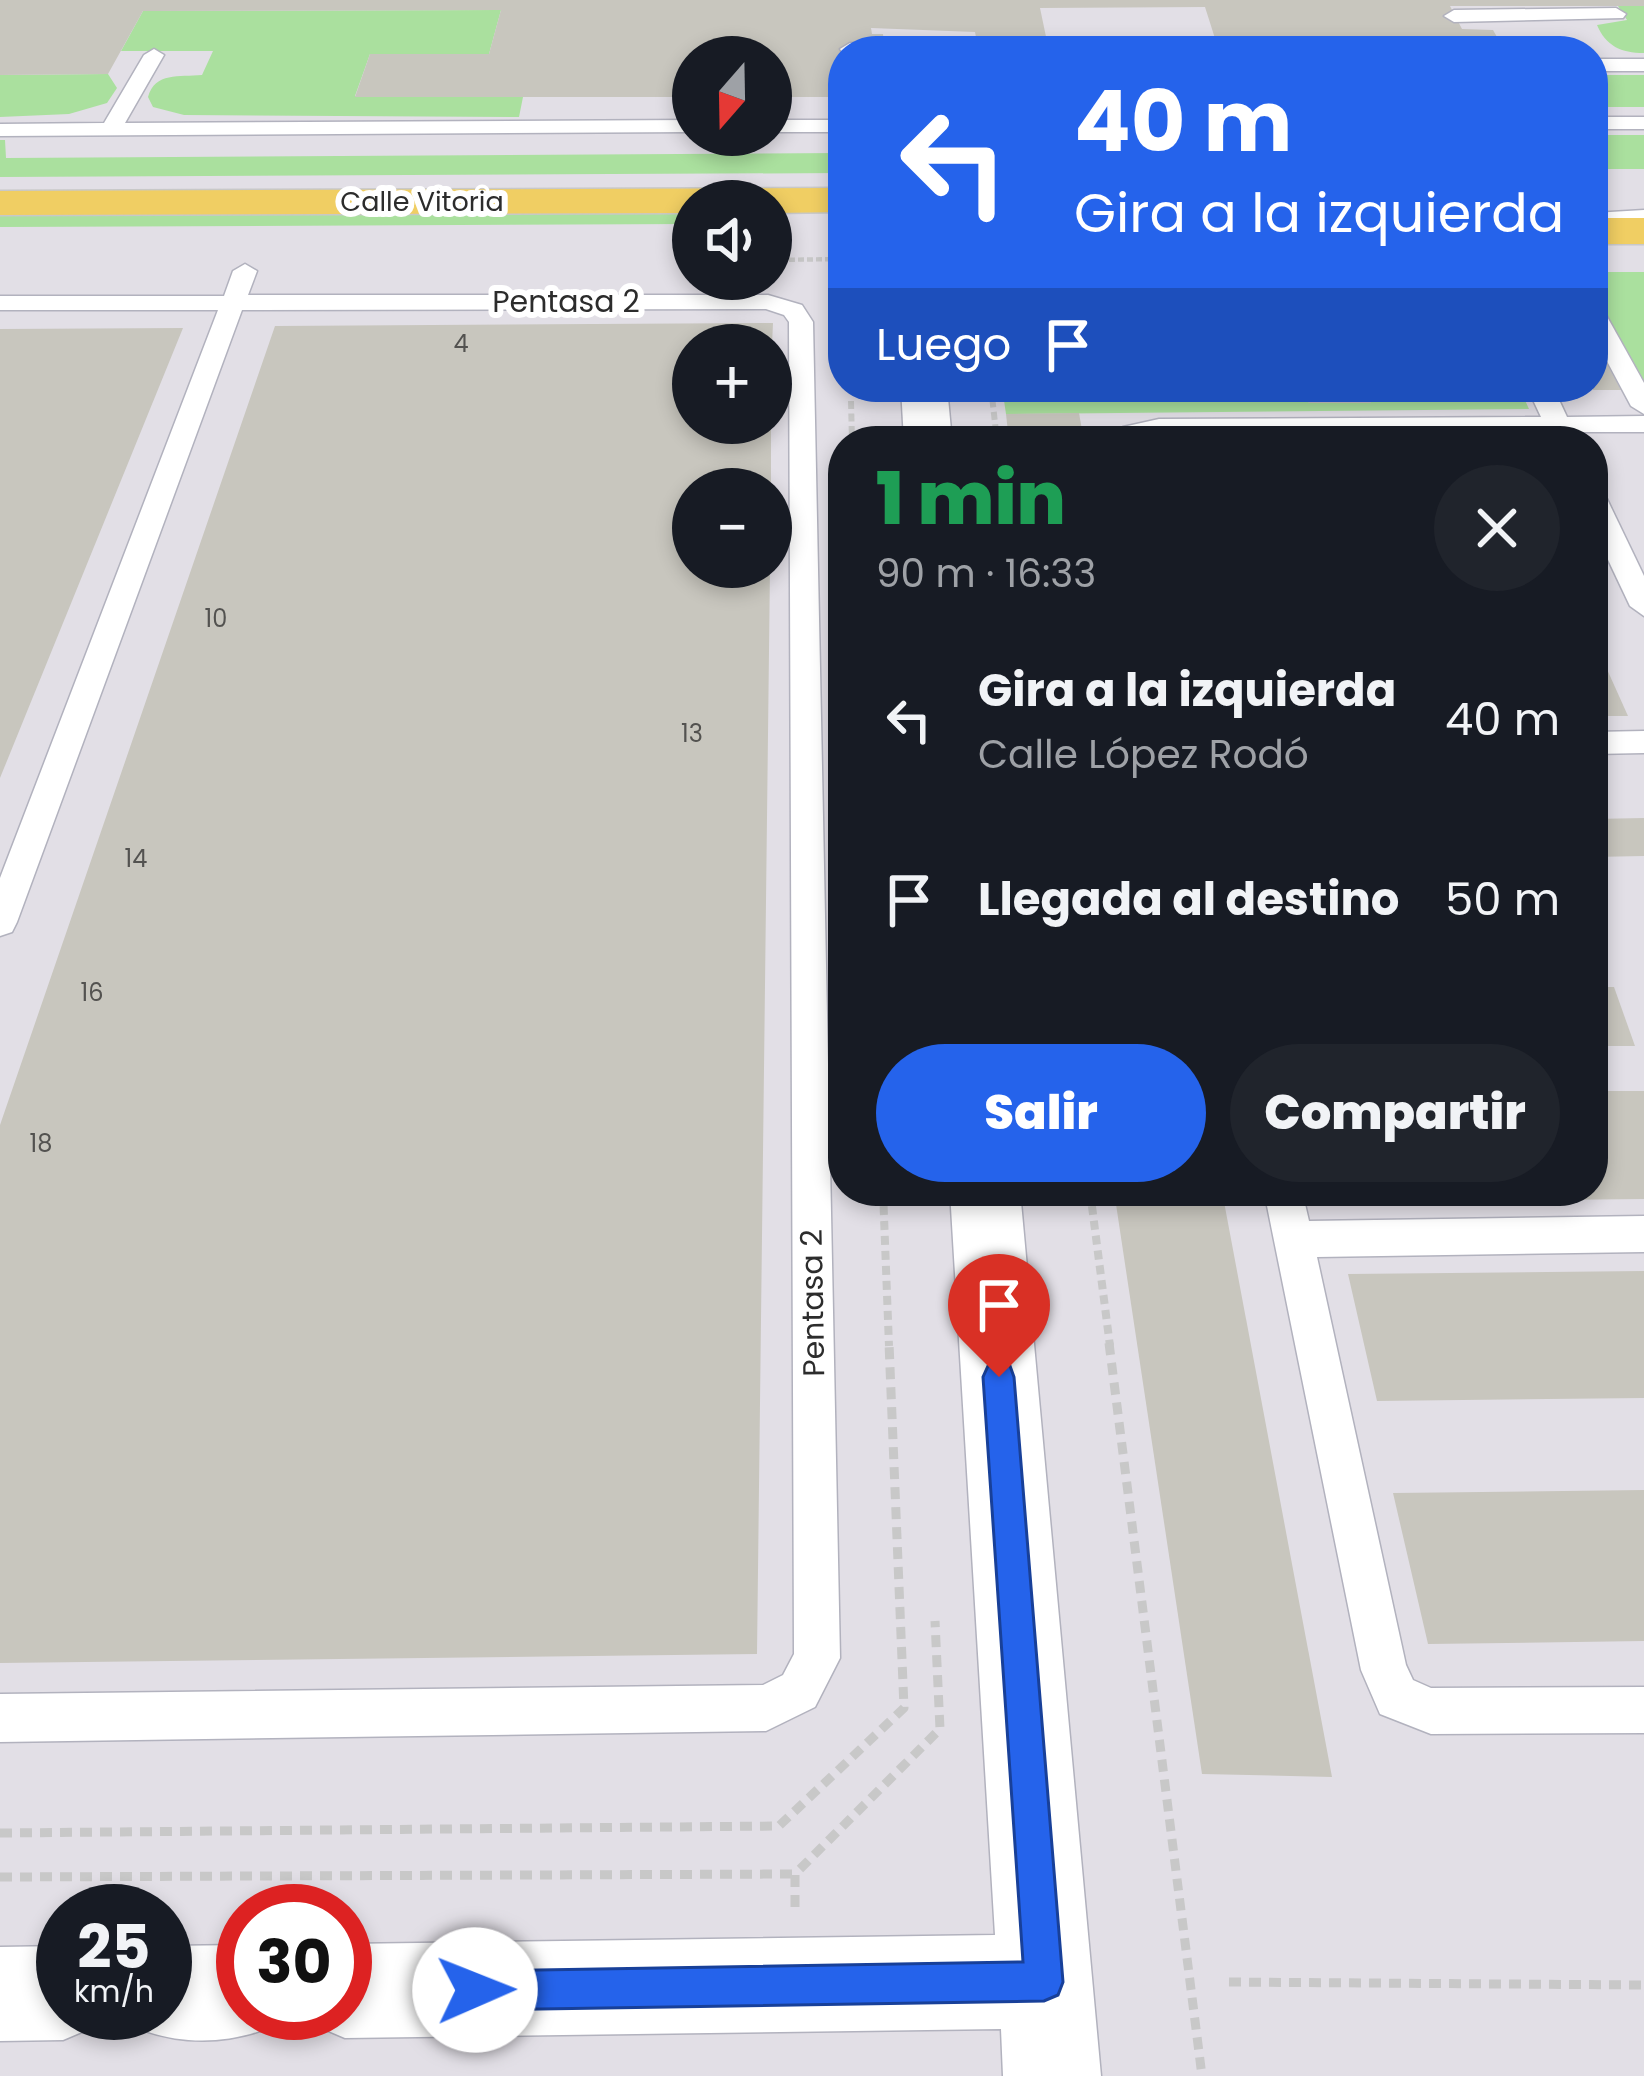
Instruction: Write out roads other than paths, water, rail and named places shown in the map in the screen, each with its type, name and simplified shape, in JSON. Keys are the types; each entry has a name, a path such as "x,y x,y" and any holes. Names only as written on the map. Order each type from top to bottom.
{"highway":[{"path":"1608,196 1644,196"},
{"name":"Calle Vitoria","path":"0,203 828,202"},
{"path":"1608,231 1644,231"},
{"path":"792,236 828,236"},
{"name":"Calle Vitoria","path":"0,239 672,237"}],"street":[{"path":"986,1206 1052,2076"},
{"path":"372,1991 1044,1982"},
{"path":"0,1994 36,1994"}],"lane":[{"path":"1454,16 1575,24 1616,14"},
{"path":"111,129 154,55"},
{"path":"1608,62 1644,65"},
{"path":"1608,123 1644,123"},
{"path":"0,130 672,126"},
{"path":"792,126 828,126"},
{"path":"1608,219 1644,217"},
{"path":"0,922 240,287"},
{"name":"Pentasa 2","path":"0,303 240,287 768,302 793,310 801,322 817,1658 799,1691 766,1708 0,1718"},
{"path":"1608,340 1644,406"},
{"path":"1608,428 1644,424"},
{"path":"1608,526 1644,526"},
{"path":"1608,542 1644,606"},
{"path":"1608,742 1644,742"},
{"path":"1286,1206 1384,1670 1396,1697 1431,1711 1644,1710"},
{"path":"1294,1239 1644,1234"}]}
